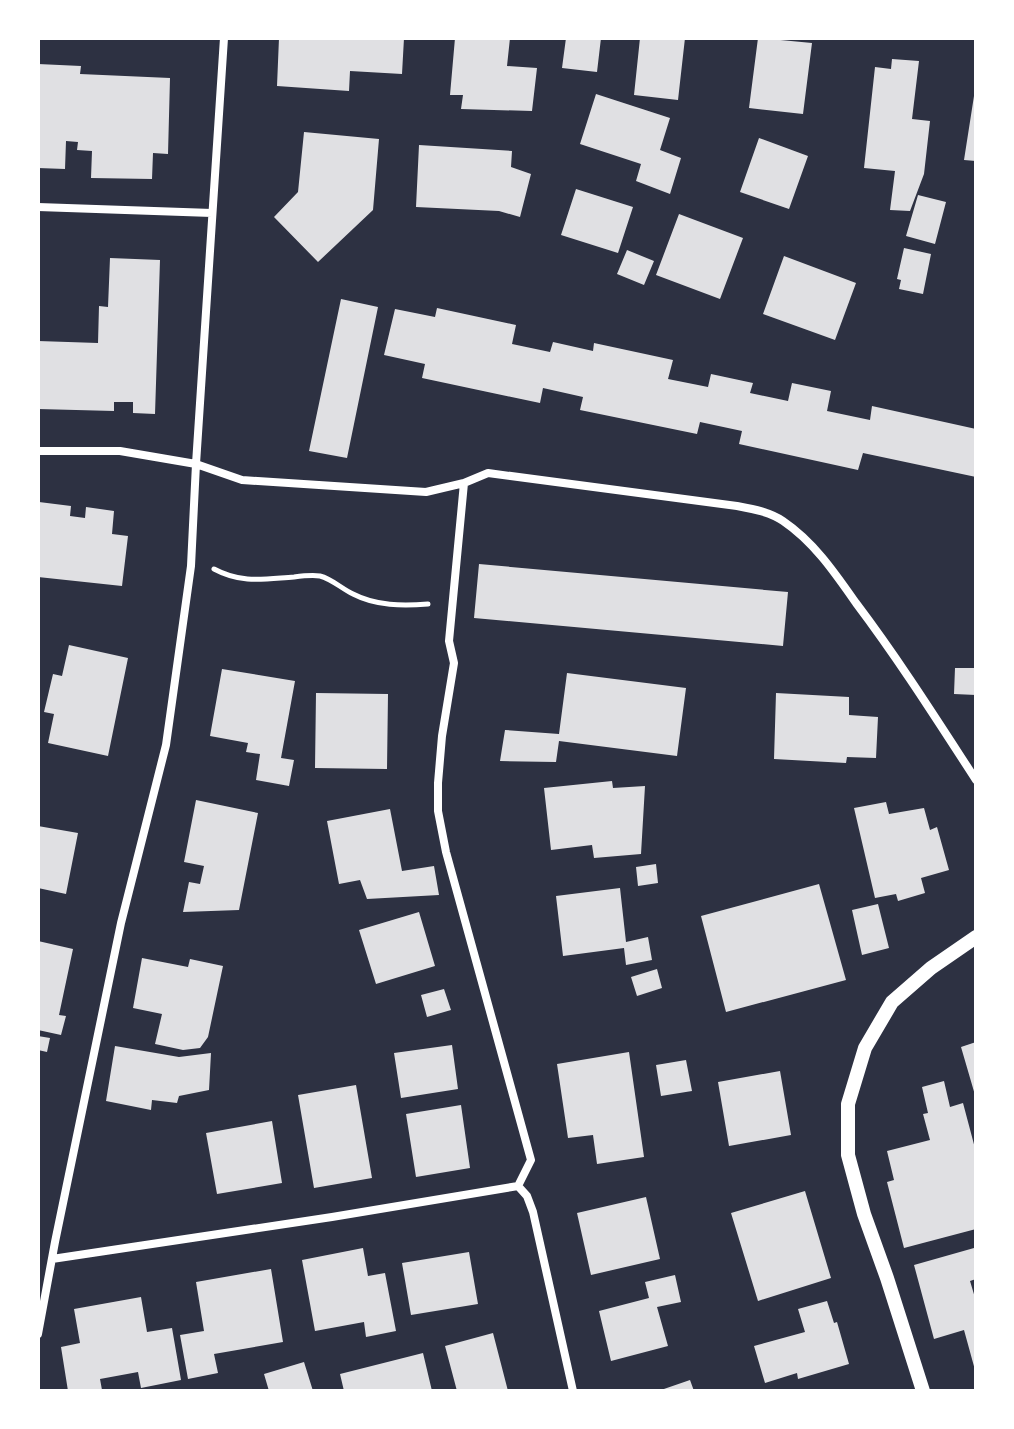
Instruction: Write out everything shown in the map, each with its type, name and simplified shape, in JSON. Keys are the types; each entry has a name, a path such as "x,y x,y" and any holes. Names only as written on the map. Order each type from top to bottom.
{"street":[{"path":"38,1334 121,923 163,761 191,566 224,38"},
{"path":"38,207 212,213"},
{"path":"38,451 120,451 196,464 242,480 426,492 464,483 488,473 761,511 781,519 804,537 829,565 893,652 976,780"},
{"path":"464,483 449,641 454,663 442,736 438,811 446,852 531,1160 518,1186"},
{"path":"923,1391 864,1214 848,1155 848,1104 865,1048 892,1002 931,968 976,937"},
{"path":"52,1259 518,1186"},
{"path":"518,1186 527,1196 533,1212 573,1391"}],"path":[{"path":"191,566 213,569 237,579 320,576 356,596 383,604 452,602"}],"building":[{"path":"279,38 404,38 402,74 350,71 349,91 277,86"},
{"path":"455,38 510,38 507,66 537,68 532,111 461,109 463,95 450,95"},
{"path":"566,38 601,38 597,72 562,68"},
{"path":"640,38 685,38 678,100 634,95"},
{"path":"758,38 812,43 803,114 749,108"},
{"path":"892,59 919,61 912,119 930,121 924,174 910,211 890,210 895,171 864,168 875,67 891,69"},
{"path":"38,64 81,66 80,74 170,78 168,154 153,153 152,179 91,178 92,151 77,150 78,142 66,141 65,169 38,168"},
{"path":"596,94 670,118 660,150 681,158 670,194 636,181 641,164 580,144"},
{"path":"976,97 976,161 964,160"},
{"path":"304,132 379,139 373,210 318,262 274,217 298,192"},
{"path":"759,138 808,156 789,209 740,192"},
{"path":"419,145 512,151 511,167 531,174 520,217 499,211 416,207"},
{"path":"576,189 633,207 618,253 561,235"},
{"path":"918,195 946,202 935,244 906,236"},
{"path":"679,214 743,238 720,299 656,275"},
{"path":"904,248 931,254 923,294 899,289 901,280 897,279"},
{"path":"627,250 654,261 644,285 617,274"},
{"path":"784,256 856,283 835,340 763,314"},
{"path":"110,258 160,260 155,414 133,413 133,402 114,402 114,411 38,409 38,341 98,343 99,306 108,307"},
{"path":"341,299 378,307 347,458 309,451"},
{"path":"437,308 516,325 512,344 550,352 553,342 593,351 594,343 673,360 668,379 708,387 711,374 753,383 750,393 788,401 792,383 831,391 827,411 870,420 872,406 976,429 976,477 863,453 858,470 739,444 742,431 700,422 697,434 580,410 583,397 543,388 540,403 422,378 425,364 384,355 395,309 435,317"},
{"path":"39,502 71,506 70,516 85,518 86,507 114,511 112,534 128,536 122,586 38,577"},
{"path":"479,564 788,592 783,646 474,618"},
{"path":"69,645 128,658 108,756 48,743 54,714 44,712 53,674 62,676"},
{"path":"955,668 976,668 976,695 954,694"},
{"path":"222,669 295,681 281,758 294,760 289,786 256,780 260,754 246,752 248,743 210,736"},
{"path":"567,673 686,688 677,756 559,741 556,762 500,761 505,730 559,734"},
{"path":"316,693 388,694 387,769 315,768"},
{"path":"776,693 849,697 849,715 878,717 876,758 847,757 846,763 774,759"},
{"path":"612,781 613,788 645,786 641,854 594,858 592,845 551,850 544,788"},
{"path":"196,800 258,813 239,910 183,912 189,882 200,884 204,866 184,862"},
{"path":"886,802 889,814 924,808 930,830 937,827 949,870 921,878 925,893 898,901 896,894 875,898 854,808"},
{"path":"390,809 402,871 434,866 439,895 367,899 360,880 339,884 327,821"},
{"path":"38,826 78,833 66,894 38,888"},
{"path":"656,864 658,883 638,886 636,867"},
{"path":"819,884 846,980 726,1012 701,916"},
{"path":"620,888 626,942 648,937 652,960 626,965 624,948 563,956 556,896"},
{"path":"878,904 889,948 862,955 852,910"},
{"path":"419,912 435,966 376,984 359,930"},
{"path":"38,941 73,949 59,1015 66,1016 61,1035 38,1030"},
{"path":"142,958 188,967 190,959 223,966 208,1037 200,1048 183,1050 155,1044 162,1014 133,1008"},
{"path":"657,969 662,988 637,996 631,977"},
{"path":"444,989 451,1010 427,1017 421,995"},
{"path":"38,1036 50,1038 47,1052 38,1050"},
{"path":"976,1042 976,1094 975,1095 961,1047"},
{"path":"452,1045 458,1089 401,1098 394,1053"},
{"path":"115,1046 179,1057 211,1053 209,1090 179,1096 177,1103 152,1100 151,1110 106,1101"},
{"path":"629,1052 644,1157 597,1164 593,1135 568,1138 557,1064"},
{"path":"686,1060 692,1091 661,1096 656,1065"},
{"path":"780,1071 791,1135 729,1146 718,1082"},
{"path":"944,1081 950,1107 963,1103 976,1152 976,1229 904,1248 887,1182 894,1180 887,1151 930,1140 923,1114 928,1113 922,1087"},
{"path":"356,1085 372,1178 314,1188 298,1095"},
{"path":"461,1105 470,1168 416,1177 406,1114"},
{"path":"272,1121 282,1183 217,1194 206,1133"},
{"path":"805,1191 831,1278 758,1301 731,1213"},
{"path":"646,1197 660,1259 591,1275 577,1213"},
{"path":"363,1248 368,1276 385,1273 396,1331 366,1337 364,1322 315,1331 302,1260"},
{"path":"974,1248 976,1279 970,1281 976,1301 975,1370 964,1330 934,1339 914,1265"},
{"path":"469,1252 478,1304 411,1315 402,1263"},
{"path":"271,1269 283,1342 214,1354 218,1373 188,1379 180,1335 204,1331 196,1282"},
{"path":"675,1275 681,1302 657,1307 668,1346 611,1361 599,1311 649,1298 645,1282"},
{"path":"141,1297 147,1332 172,1328 181,1380 141,1388 138,1372 100,1379 102,1390 68,1391 61,1347 80,1343 74,1309"},
{"path":"827,1301 834,1323 837,1322 849,1364 798,1379 797,1373 765,1383 754,1346 805,1332 798,1309"},
{"path":"493,1333 508,1391 457,1391 445,1346"},
{"path":"423,1353 432,1391 344,1391 340,1374"},
{"path":"304,1362 313,1391 269,1391 264,1374"},
{"path":"690,1380 694,1391 661,1391 661,1390"}]}
